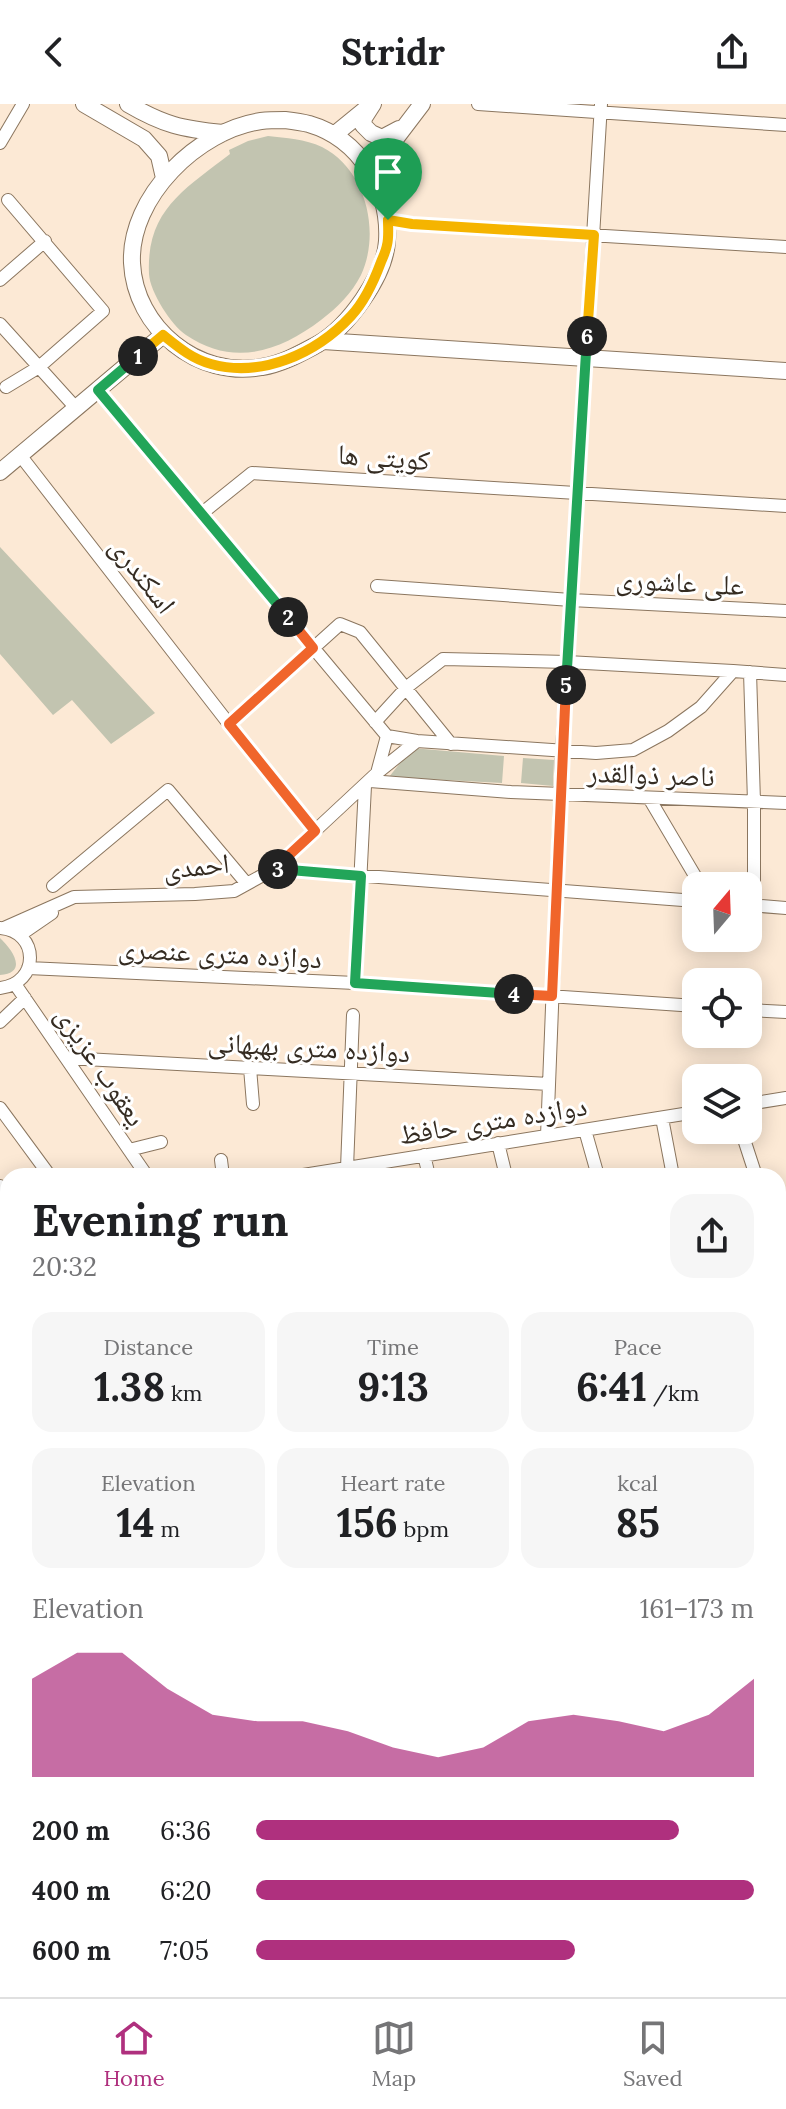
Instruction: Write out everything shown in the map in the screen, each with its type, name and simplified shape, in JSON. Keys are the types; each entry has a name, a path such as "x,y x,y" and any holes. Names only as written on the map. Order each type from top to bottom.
{"main road":[{"path":"84,104 144,139 159,156 164,178"},
{"path":"128,104 167,124 187,130 223,133"},
{"path":"372,104 363,125 371,133 382,138 405,126"},
{"path":"334,135 372,104"},
{"path":"371,171 422,104"},
{"path":"285,120 311,125 334,135 355,151 371,171 382,194 388,220 387,245 374,283 352,315 323,341 288,359 262,367 235,369 209,364 184,352 163,335 147,314 136,289 132,262 134,235 143,210 164,178 191,152 223,133 259,121 285,120"},
{"path":"148,143 165,142 169,135 167,124"},
{"path":"0,472 163,335"},
{"path":"323,341 786,371"}],"street":[{"path":"0,143 23,104"},
{"path":"478,104 601,108 786,125"},
{"path":"547,1136 562,751 601,108"},
{"path":"6,387 39,367 103,311 8,200"},
{"path":"388,220 786,247"},
{"path":"0,280 45,241"},
{"path":"0,324 76,408"},
{"path":"98,390 387,736 451,744 596,753 633,750 668,731 701,707 733,671"},
{"name":"اسکندری","path":"20,455 315,831"},
{"name":"کویتی ها","path":"201,514 252,473 786,506"},
{"name":"علی عاشوری","path":"377,586 786,611"},
{"path":"229,724 340,624 360,632 451,744"},
{"path":"375,722 407,687 443,659 567,662 786,675"},
{"path":"750,672 754,802 752,872"},
{"path":"355,983 361,876 371,780 387,736"},
{"name":"احمدی","path":"2,928 74,897 234,891 274,869 417,741"},
{"name":"ناصر ذوالقدر","path":"371,780 561,794 786,803"},
{"path":"53,886 168,790 247,884"},
{"path":"649,798 693,872"},
{"path":"274,869 682,900"},
{"path":"20,935 74,897"},
{"path":"762,906 786,908"},
{"path":"0,988 15,984 23,977 30,959 29,950 20,935 2,928"},
{"name":"دوازده متری عنصری","path":"28,968 355,983 682,1005"},
{"name":"یعقوب عزیزی","path":"15,984 141,1168"},
{"path":"0,1022 25,998"},
{"path":"762,1011 786,1012"},
{"path":"348,1168 353,1015"},
{"name":"دوازده متری بهبهانی","path":"66,1058 549,1084"},
{"path":"250,1068 253,1104"},
{"path":"762,1102 786,1098"},
{"path":"0,1108 44,1168"},
{"name":"دوازده متری حافظ","path":"366,1168 424,1155 682,1114"},
{"path":"662,1118 671,1168"},
{"path":"585,1130 596,1168"},
{"path":"129,1150 161,1142"},
{"path":"498,1143 504,1168"},
{"path":"746,1144 753,1168"},
{"path":"424,1155 427,1168"},
{"path":"221,1160 222,1168"}],"green space":[{"path":"268,136 322,147 349,170 366,203 370,240 367,258 349,294 305,331 255,352 221,351 186,335 157,299 149,274 154,233 172,203 230,154 229,150"},
{"path":"0,547 155,713 111,744 72,700 53,715 0,654"},
{"path":"412,748 504,756 502,783 389,777"},
{"path":"523,758 554,760 553,786 521,783"},
{"path":"0,938 13,954 16,965 14,970 0,975"}],"route":[{"path":"388,220 594,235 562,751 552,996 355,983 361,876 274,869 315,831 229,724 313,648 98,390 163,335 184,352 209,364 235,369 262,367 288,359 323,341 352,315 374,283 387,245 388,220"}]}
